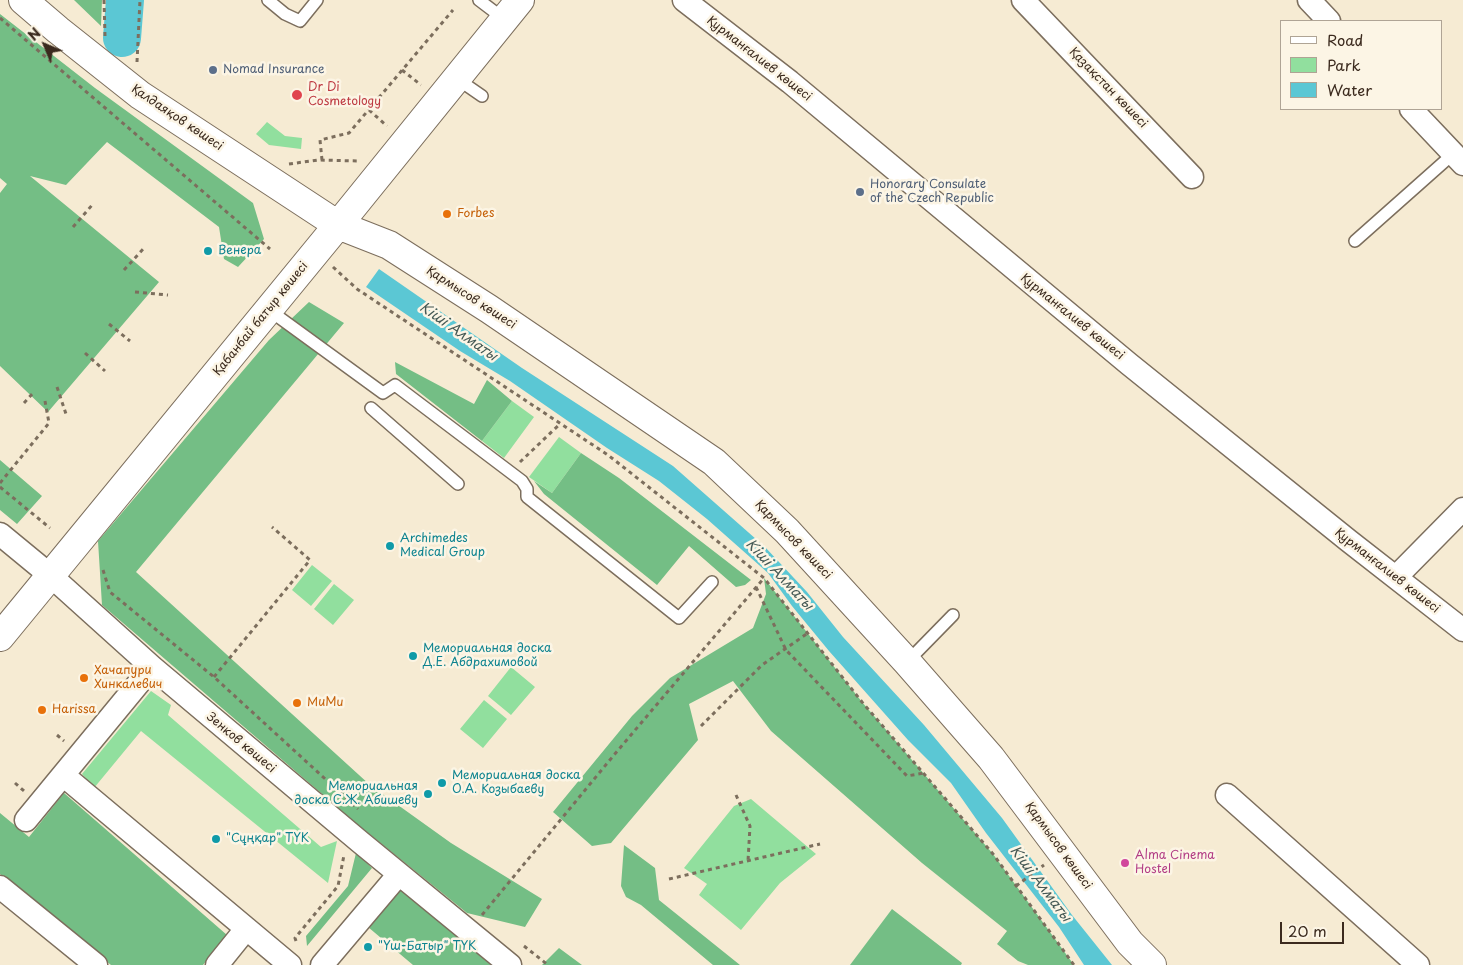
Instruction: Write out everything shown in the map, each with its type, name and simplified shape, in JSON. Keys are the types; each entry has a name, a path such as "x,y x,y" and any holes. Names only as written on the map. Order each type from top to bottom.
{"street":[{"name":"Қалдаяқов көшесі","path":"23,0 140,95 338,225"},
{"name":"Қурманғалиев көшесі","path":"684,0 790,82 1122,358 1463,630"},
{"name":"Қазақстан көшесі","path":"1024,0 1192,176"},
{"path":"1309,0 1328,20"},
{"name":"Қабанбай батыр көшесі","path":"0,636 269,310 512,10"},
{"path":"1413,110 1458,159"},
{"name":"Қармысов көшесі","path":"338,225 397,250 489,309 714,462 787,531 908,662 991,758 1130,943 1152,965"},
{"path":"1396,577 1463,509"},
{"name":"Зенков көшесі","path":"0,534 51,576 152,667 352,836 510,965"},
{"path":"26,820 152,667"},
{"path":"63,774 246,929 294,956"},
{"path":"1227,795 1418,965"},
{"path":"322,965 400,874"},
{"path":"0,887 96,965"},
{"path":"218,965 246,929"}],"lane":[{"path":"268,0 285,14 300,21 317,0"},
{"path":"479,0 512,10"},
{"path":"456,78 482,96"},
{"path":"1355,241 1458,159"},
{"path":"269,310 383,393 395,385 522,481 527,489 527,497 679,618 712,582"},
{"path":"371,408 458,484"},
{"path":"908,662 953,615"}],"path":[{"path":"104,0 106,40"},
{"path":"137,63 140,0"},
{"path":"322,160 320,140 348,132 453,10"},
{"path":"0,18 128,126 270,250"},
{"path":"402,70 427,90"},
{"path":"368,110 394,131"},
{"path":"284,165 322,160 353,160"},
{"path":"73,227 93,204"},
{"path":"124,270 145,247"},
{"path":"135,292 168,295"},
{"path":"109,324 130,341"},
{"path":"84,353 105,371"},
{"path":"57,387 67,417"},
{"path":"24,403 34,392"},
{"path":"0,483 48,423 45,401"},
{"path":"509,472 560,424"},
{"path":"0,487 50,528"},
{"path":"214,678 310,560 272,527"},
{"path":"103,570 110,592 214,678 364,815 346,846 338,886 296,938 294,956"},
{"path":"469,931 614,755 764,578"},
{"path":"756,587 786,650 907,776 924,774"},
{"path":"701,726 762,665 808,633"},
{"path":"736,795 750,826 748,861"},
{"path":"668,879 820,844"},
{"path":"1016,886 1047,863"},
{"path":"476,908 484,914"},
{"path":"520,943 548,965"}],"green space":[{"path":"74,0 102,0 101,26"},
{"path":"0,14 95,88 253,203 264,239 238,267 224,259 219,227 107,142 66,185 30,176 159,282 48,412 0,366 0,193 7,184 0,178"},
{"path":"267,122 285,136 302,138 301,149 269,145 256,134"},
{"path":"309,302 344,323 136,572 370,785 451,843 542,899 525,927 467,913 357,824 102,605 98,541 269,340"},
{"path":"395,362 474,404 487,380 512,401 482,441 396,374"},
{"path":"512,401 534,417 504,458 482,441"},
{"path":"559,437 581,453 552,493 529,477"},
{"path":"581,453 619,478 751,580 745,585 736,587 689,546 657,585 544,494 534,481 552,493"},
{"path":"0,460 42,496 17,524 0,510"},
{"path":"312,565 332,581 311,606 292,590"},
{"path":"764,578 862,702 993,854 1074,965 1028,965 1018,961 997,944 1007,931 922,863 771,731 733,681 689,704 698,740 611,843 592,846 553,812 632,716 670,678 753,628 766,594"},
{"path":"334,584 354,600 333,625 314,609"},
{"path":"511,667 535,687 511,715 488,696"},
{"path":"151,691 171,705 168,715 321,847 337,841 328,883 141,731 94,788 82,774"},
{"path":"484,700 507,719 483,748 460,729"},
{"path":"64,793 227,935 203,965 111,965 0,874 0,813 29,837"},
{"path":"751,799 816,854 780,883 741,930 699,895 707,884 684,868 734,806"},
{"path":"624,845 655,868 659,900 740,965 713,965 641,905 626,897 621,886"},
{"path":"356,853 372,868 307,946 306,936 348,886"},
{"path":"399,887 491,965 413,965 368,927"},
{"path":"892,909 962,963 961,965 850,965"},
{"path":"559,948 582,965 542,965"}],"water":[{"path":"379,269 522,368 673,466 765,547 807,592 843,637 924,725 1002,818 1072,915 1112,965 1084,965 1059,927 986,833 951,783 908,740 829,651 768,573 707,519 659,481 366,287"}],"waterway":[{"name":"Кіші Алматы","path":"122,38 125,0"}],"place":[{"name":"Nomad Insurance","path":"213,70"},
{"name":"Dr Di Cosmetology","path":"297,95"},
{"name":"Honorary Consulate of the Czech Republic","path":"860,192"},
{"name":"Forbes","path":"447,214"},
{"name":"Венера","path":"208,251"},
{"name":"Archimedes Medical Group","path":"390,546"},
{"name":"Мемориальная доска Д.Е. Абдрахимовой","path":"413,656"},
{"name":"Хачапури Хинкалевич","path":"84,678"},
{"name":"МиМи","path":"297,703"},
{"name":"Harissa","path":"42,710"},
{"name":"Мемориальная доска О.А. Козыбаеву","path":"442,783"},
{"name":"Мемориальная доска С.Ж. Абишеву","path":"428,794"},
{"name":"\"Сұңқар\" ТҮК","path":"216,839"},
{"name":"Alma Cinema Hostel","path":"1125,863"},
{"name":"\"Үш-Батыр\" ТҮК","path":"368,947"}]}
